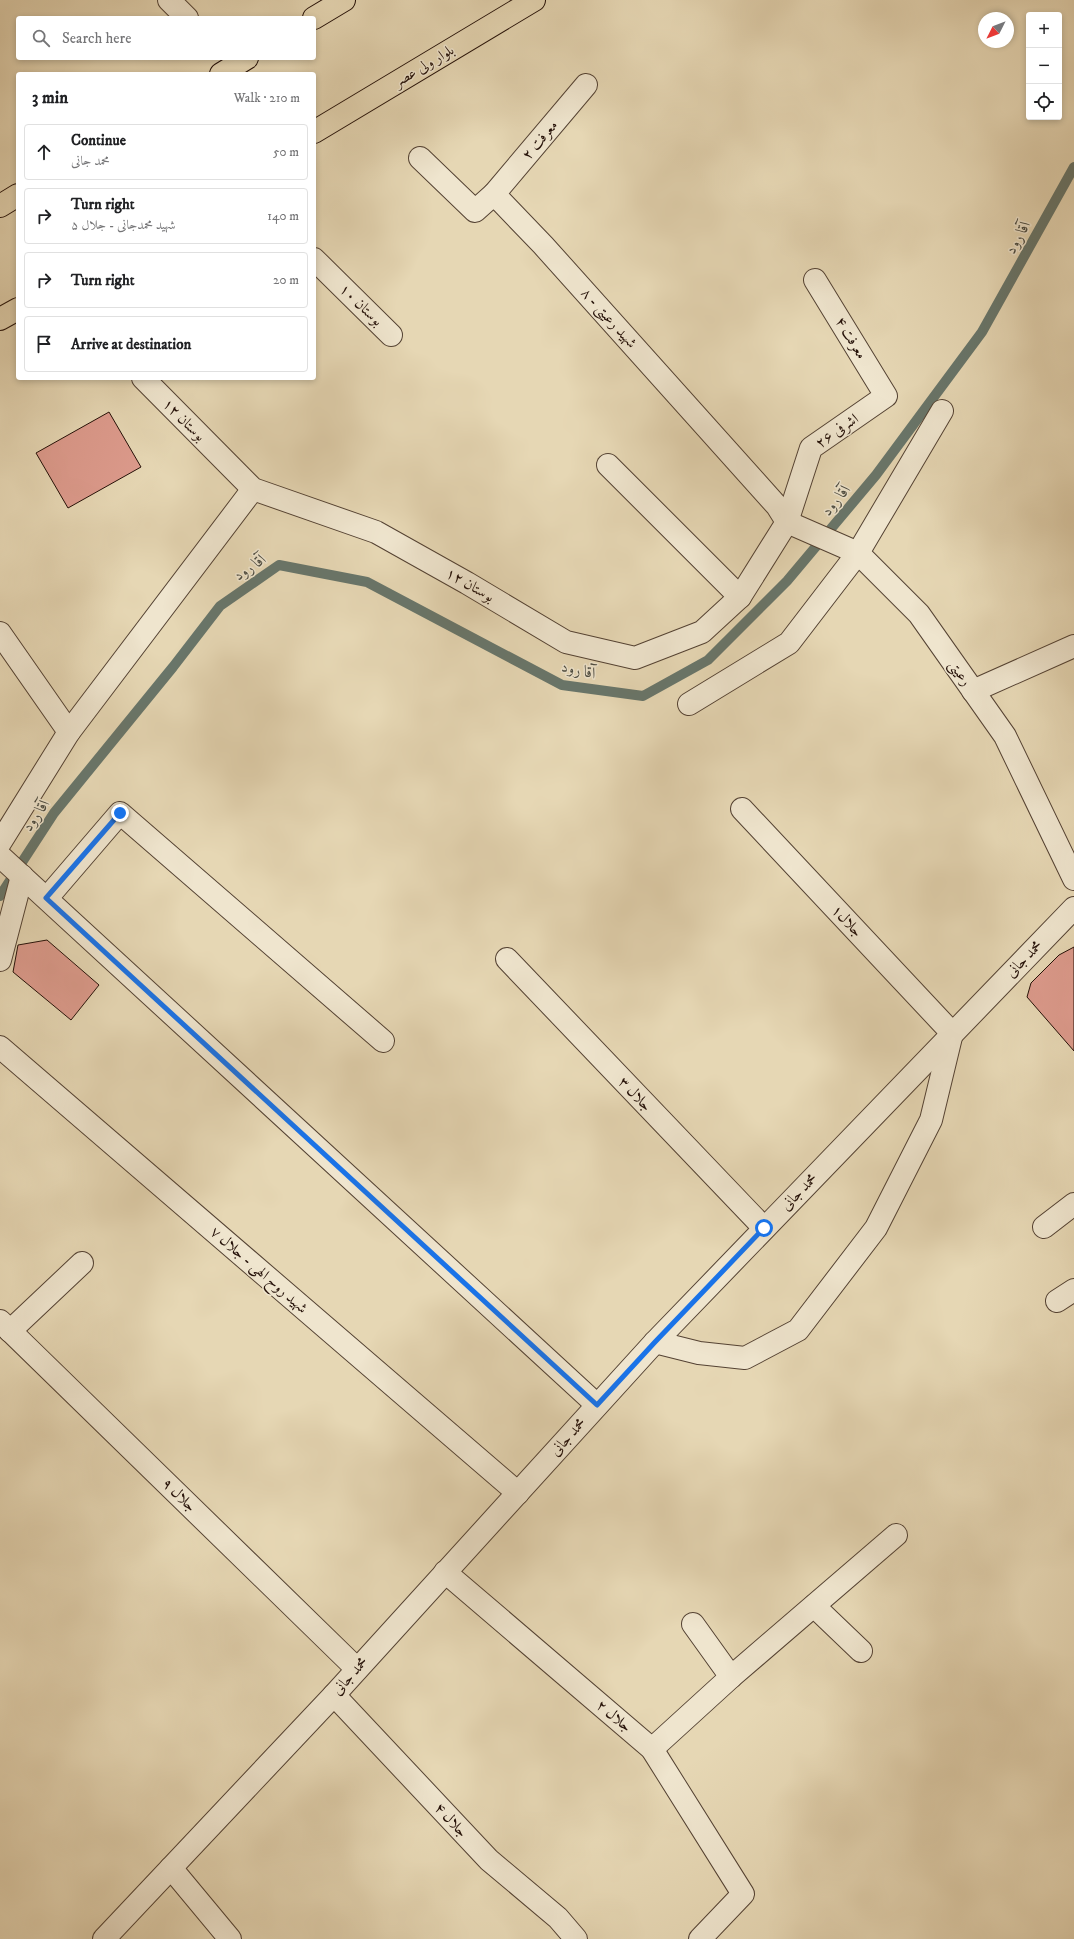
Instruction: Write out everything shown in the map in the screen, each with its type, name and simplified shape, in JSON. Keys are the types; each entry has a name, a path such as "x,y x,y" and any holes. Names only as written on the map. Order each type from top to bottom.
{"main road":[{"path":"316,17 344,0"},
{"name":"بلوار ولی عصر","path":"316,131 534,0"},
{"path":"0,206 16,196"},
{"path":"0,319 16,310"}],"street":[{"path":"169,0 185,16"},
{"name":"معرفت ۲","path":"494,194 586,86"},
{"path":"420,158 476,211 494,194"},
{"name":"شهید رعیتی - ۸","path":"494,194 549,251 777,506 787,522"},
{"name":"بوستان ۱۰","path":"316,261 391,335"},
{"name":"معرفت ۴","path":"815,280 886,396"},
{"name":"بوستان ۱۲","path":"145,380 253,489 376,532 467,583 566,642 635,658 702,632 740,597 787,522"},
{"name":"اشرفی ۲۶","path":"787,522 811,448 886,396"},
{"path":"689,704 790,643 858,553 942,411"},
{"path":"608,465 740,597"},
{"path":"0,843 69,732 253,489"},
{"name":"رعیتی","path":"787,522 858,553 919,614 1005,736 1074,879"},
{"path":"0,633 69,732"},
{"path":"973,690 1074,646"},
{"name":"جلال۱","path":"742,808 952,1033"},
{"path":"46,898 120,813 383,1042"},
{"path":"0,856 597,1405"},
{"path":"0,960 22,876"},
{"name":"محمد جانی","path":"104,1939 334,1695 655,1342 1074,908"},
{"name":"جلال ۳","path":"506,959 764,1228"},
{"path":"655,1342 699,1353 745,1358 798,1330 879,1221 931,1120 952,1033"},
{"name":"شهید روح الهی - جلال ۷","path":"0,1047 518,1493"},
{"path":"1044,1227 1074,1204"},
{"path":"5,1326 82,1263"},
{"name":"جلال ۹","path":"5,1326 357,1668"},
{"path":"652,1749 731,1677 896,1535"},
{"name":"جلال ۲","path":"445,1572 652,1749 743,1894 700,1939"},
{"path":"814,1606 861,1651"},
{"path":"693,1624 731,1677"},
{"name":"جلال ۴","path":"334,1695 489,1860 558,1918 576,1939"},
{"path":"171,1868 230,1939"}],"building":[{"path":"109,412 141,467 68,508 36,453"},
{"path":"47,940 99,985 71,1020 13,972 18,945"},
{"path":"1074,947 1074,1051 1027,997 1031,983 1059,955"}],"waterway":[{"name":"آقا رود","path":"0,896 54,813 173,667 220,606 279,565 367,582 562,685 643,696 708,660 787,581 876,475 982,332 1074,167"}],"route":[{"path":"120,813 46,898 597,1405 764,1228"}]}
